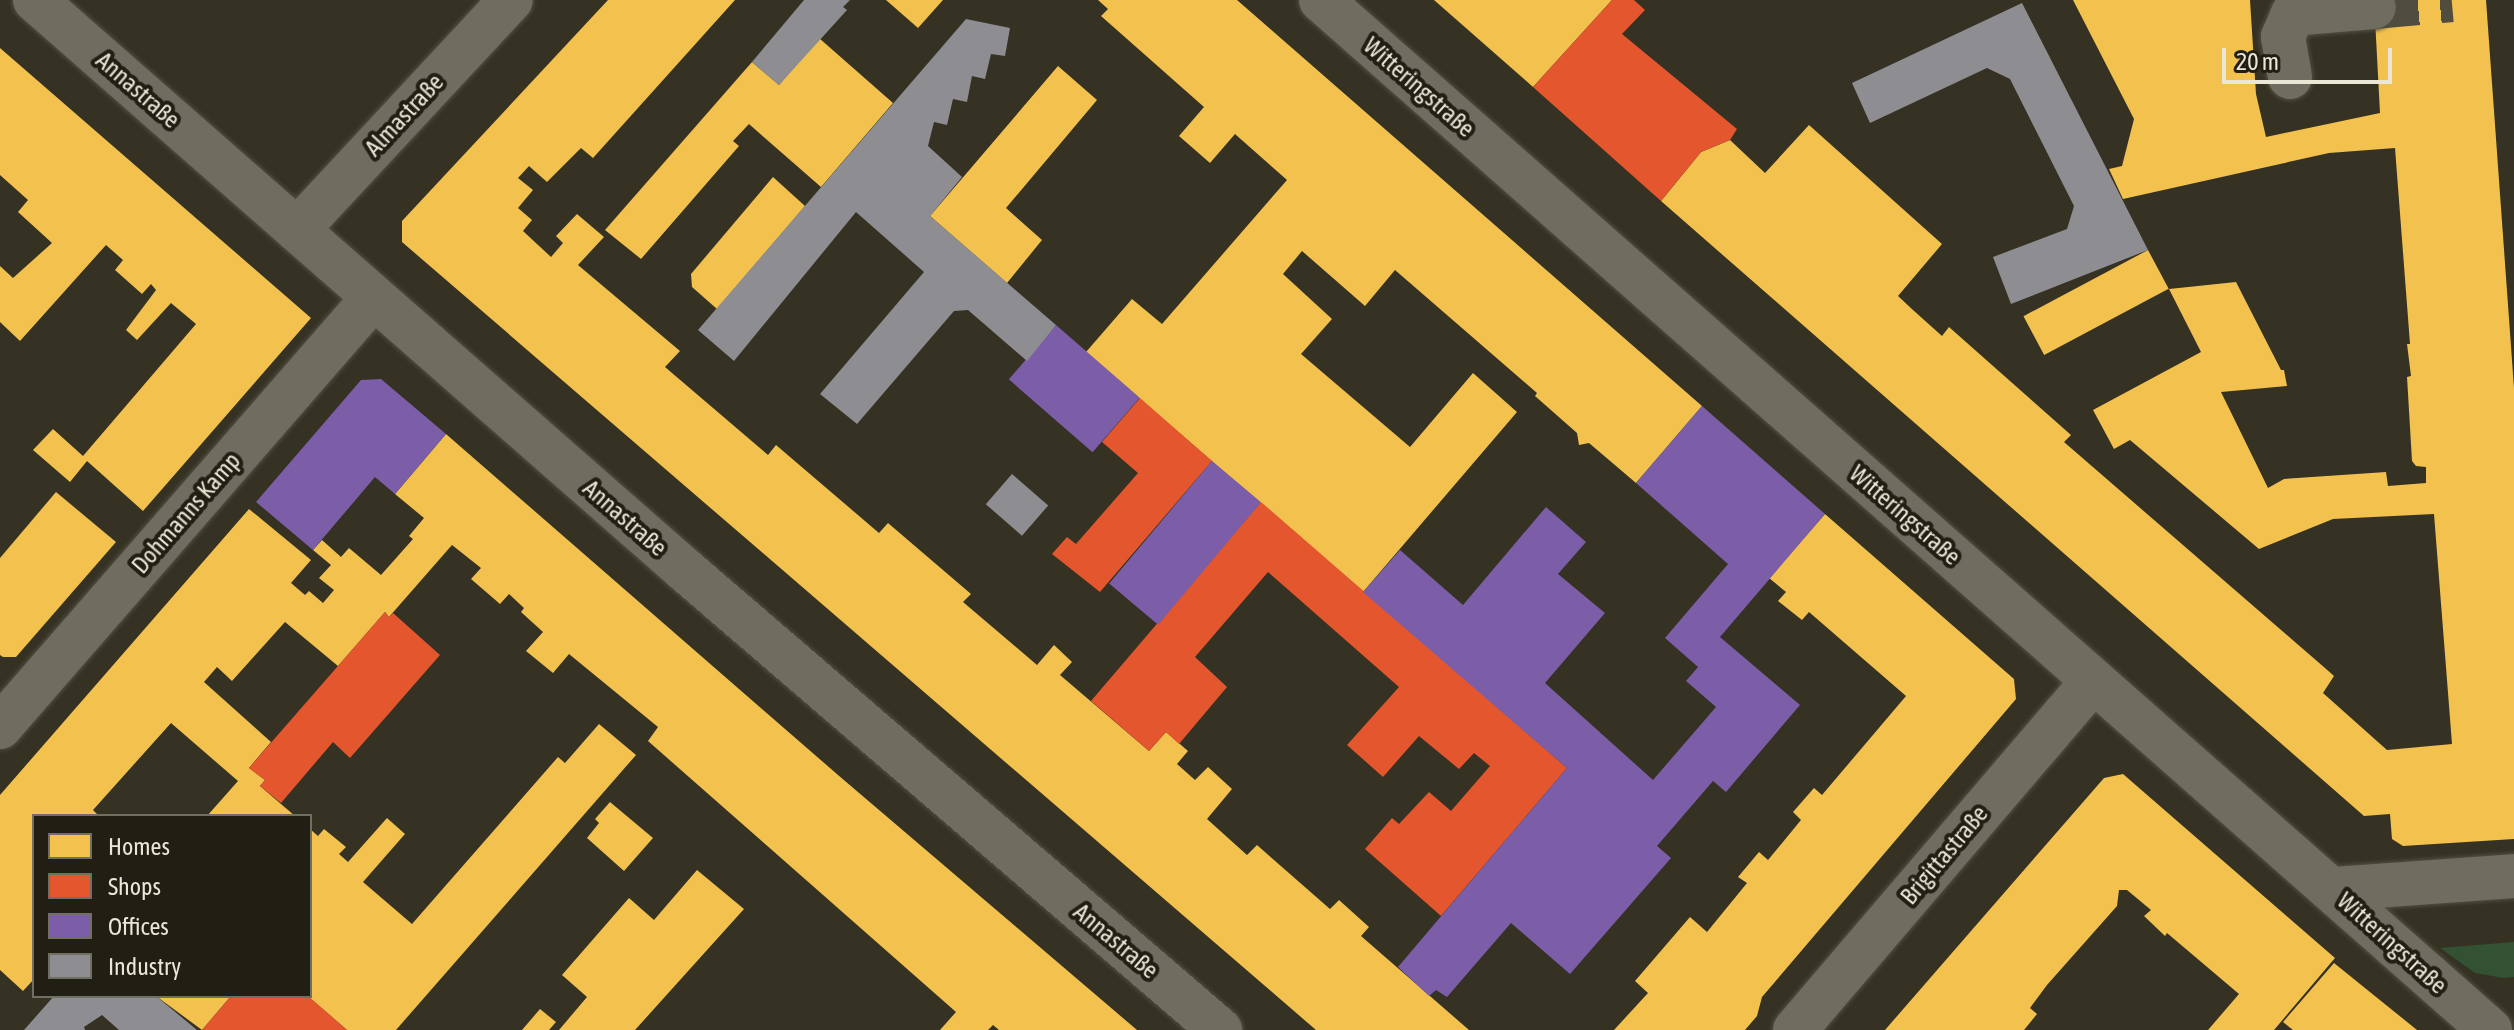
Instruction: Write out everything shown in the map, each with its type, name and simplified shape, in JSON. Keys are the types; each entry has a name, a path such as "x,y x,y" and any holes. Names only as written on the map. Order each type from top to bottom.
{"street":[{"name":"Annastraße","path":"35,0 373,298 1220,1030"},
{"name":"Almastraße","path":"297,230 511,0"},
{"name":"Witteringstraße","path":"1321,0 2093,681 2334,889 2490,1030"},
{"path":"2290,77 2283,37 2293,14 2374,7"},
{"name":"Dohmanns Kamp","path":"0,727 373,298"},
{"name":"Brigittastraße","path":"1795,1030 2093,681"},
{"path":"2334,889 2514,876"}],"green space":[{"path":"2514,942 2514,977 2504,978 2475,973 2440,948"}],"building: Homes":[{"path":"608,0 735,0 593,158 581,148 547,182 529,166 518,178 533,190 518,208 532,220 523,231 551,257 563,243 556,236 577,214 604,237 578,265 680,351 665,367 768,455 776,445 879,533 888,523 971,594 963,602 1037,665 1054,645 1072,662 1060,675 1149,751 1166,732 1188,751 1177,764 1195,780 1208,767 1232,789 1207,819 1247,855 1257,845 1330,909 1339,900 1369,927 1361,936 1469,1030 1316,1030 402,242 402,221"},
{"path":"886,0 943,0 918,28"},
{"path":"1098,0 1237,0 1702,406 1636,483 1589,443 1579,445 1577,433 1535,396 1537,393 1395,270 1365,306 1302,251 1283,274 1332,319 1301,354 1410,447 1473,373 1517,412 1363,592 1086,352 1132,299 1162,324 1287,180 1235,134 1210,163 1179,136 1204,107 1101,16 1108,9"},
{"path":"1434,0 1612,0 1533,87"},
{"path":"2073,0 2250,0 2256,94 2266,137 2380,113 2374,0 2486,0 2514,388 2514,839 2403,846 2392,839 2390,814 2364,816 1661,201 1701,152 1730,140 1765,173 1809,125 1942,244 1898,296 1942,336 1949,327 2071,435 2064,442 2334,676 2323,693 2387,750 2452,744 2434,514 2333,519 2259,549 2130,440 2114,449 2093,410 2201,352 2169,289 2236,282 2281,370 2284,370 2287,386 2221,392 2268,488 2284,479 2386,472 2388,486 2426,483 2426,467 2416,466 2412,461 2407,377 2411,376 2407,344 2410,344 2395,148 2329,153 2123,199 2109,169 2122,166 2134,119"},
{"path":"819,38 893,103 821,187 749,124 733,141 739,146 641,259 605,230 752,62 779,85"},
{"path":"0,48 311,318 143,511 87,461 70,482 33,450 53,429 83,456 196,324 171,303 137,340 126,330 156,290 151,284 142,294 115,270 123,260 106,245 20,341 0,322 0,266 13,278 52,243 18,212 28,200 0,175"},
{"path":"1058,66 1097,100 1006,208 1042,240 1007,283 930,216"},
{"path":"773,177 805,206 717,309 692,287 691,274"},
{"path":"2148,250 2169,289 2044,355 2024,316"},
{"path":"446,434 1137,1030 999,1030 993,1025 988,1030 940,1030 956,1012 648,741 658,727 569,654 553,673 526,651 543,632 521,612 524,608 509,594 500,604 471,579 481,568 452,545 389,617 385,612 338,666 285,622 232,681 217,667 204,682 271,742 249,768 265,780 260,786 293,814 209,814 238,781 171,723 93,810 97,814 32,814 32,981 23,991 0,970 0,795 249,509 311,560 291,583 305,595 309,591 323,603 334,590 319,578 331,565 313,550 322,540 341,557 349,548 381,575 413,539 409,536 424,518 395,494"},
{"path":"56,492 116,542 16,657 3,657 0,655 0,558"},
{"path":"1825,514 2014,679 2016,699 1762,997 1757,1016 1745,1030 1614,1030 1648,993 1635,981 1690,917 1707,932 1747,883 1738,877 1759,852 1768,860 1801,820 1793,812 1814,788 1822,795 1906,696 1809,612 1802,620 1778,601 1786,592 1769,578"},
{"path":"599,724 636,755 396,1030 347,1030 310,998 312,831 318,836 324,829 346,847 339,854 348,862 387,818 405,834 363,882 412,924 558,757 565,763"},
{"path":"2123,774 2335,958 2274,1030 2208,1030 2239,994 2144,916 2151,910 2127,890 2119,890 2117,906 2030,1008 2037,1014 2024,1030 1885,1030 2104,778"},
{"path":"610,802 653,838 624,871 587,838 599,823 595,819"},
{"path":"697,870 744,909 635,1030 559,1030 587,997 562,975 629,898 654,920"},
{"path":"2334,963 2417,1030 2293,1030 2283,1022"},
{"path":"159,998 229,998 202,1030"},
{"path":"540,1009 556,1022 549,1030 522,1030"}],"building: Shops":[{"path":"1612,0 1634,0 1645,10 1622,34 1737,129 1730,140 1701,152 1661,201 1533,87"},
{"path":"1140,398 1212,461 1100,592 1052,554 1067,537 1076,544 1138,473 1102,442"},
{"path":"1261,502 1567,768 1441,916 1365,849 1392,818 1399,824 1429,792 1451,811 1490,766 1474,753 1459,769 1419,736 1383,777 1347,745 1399,687 1268,572 1195,657 1227,687 1179,744 1166,732 1149,751 1091,701"},
{"path":"385,612 389,617 393,613 440,655 350,758 333,742 281,803 260,786 265,780 249,768"},
{"path":"229,998 310,998 347,1030 202,1030"}],"building: Offices":[{"path":"1056,325 1140,398 1093,452 1009,379"},
{"path":"381,379 446,434 395,494 375,477 313,550 256,502 361,380"},
{"path":"1702,406 1825,514 1720,637 1800,705 1726,792 1713,781 1657,846 1671,858 1570,974 1511,923 1447,997 1436,990 1429,996 1398,967 1567,768 1363,592 1400,550 1463,605 1546,507 1586,542 1558,574 1605,613 1545,683 1653,780 1716,707 1686,681 1698,667 1665,638 1728,564 1636,483"},
{"path":"1212,461 1261,502 1158,625 1109,584"}],"building: Industry":[{"path":"804,0 850,0 843,7 847,10 779,85 752,62"},
{"path":"2022,3 2148,250 2011,304 1993,257 2067,229 2074,206 2010,79 1987,68 1870,123 1852,83"},
{"path":"966,19 1010,28 1005,56 991,54 985,79 972,76 967,102 953,99 947,125 934,122 928,146 962,177 930,216 1056,325 1027,361 968,310 954,311 857,424 820,394 924,272 856,212 734,361 698,330"},
{"path":"1012,474 1048,505 1022,536 986,504"},
{"path":"52,998 158,998 197,1030 119,1030 102,1015 84,1027 85,1030 24,1030"}],"tunnel":[{"path":"2374,7 2452,0"}]}
